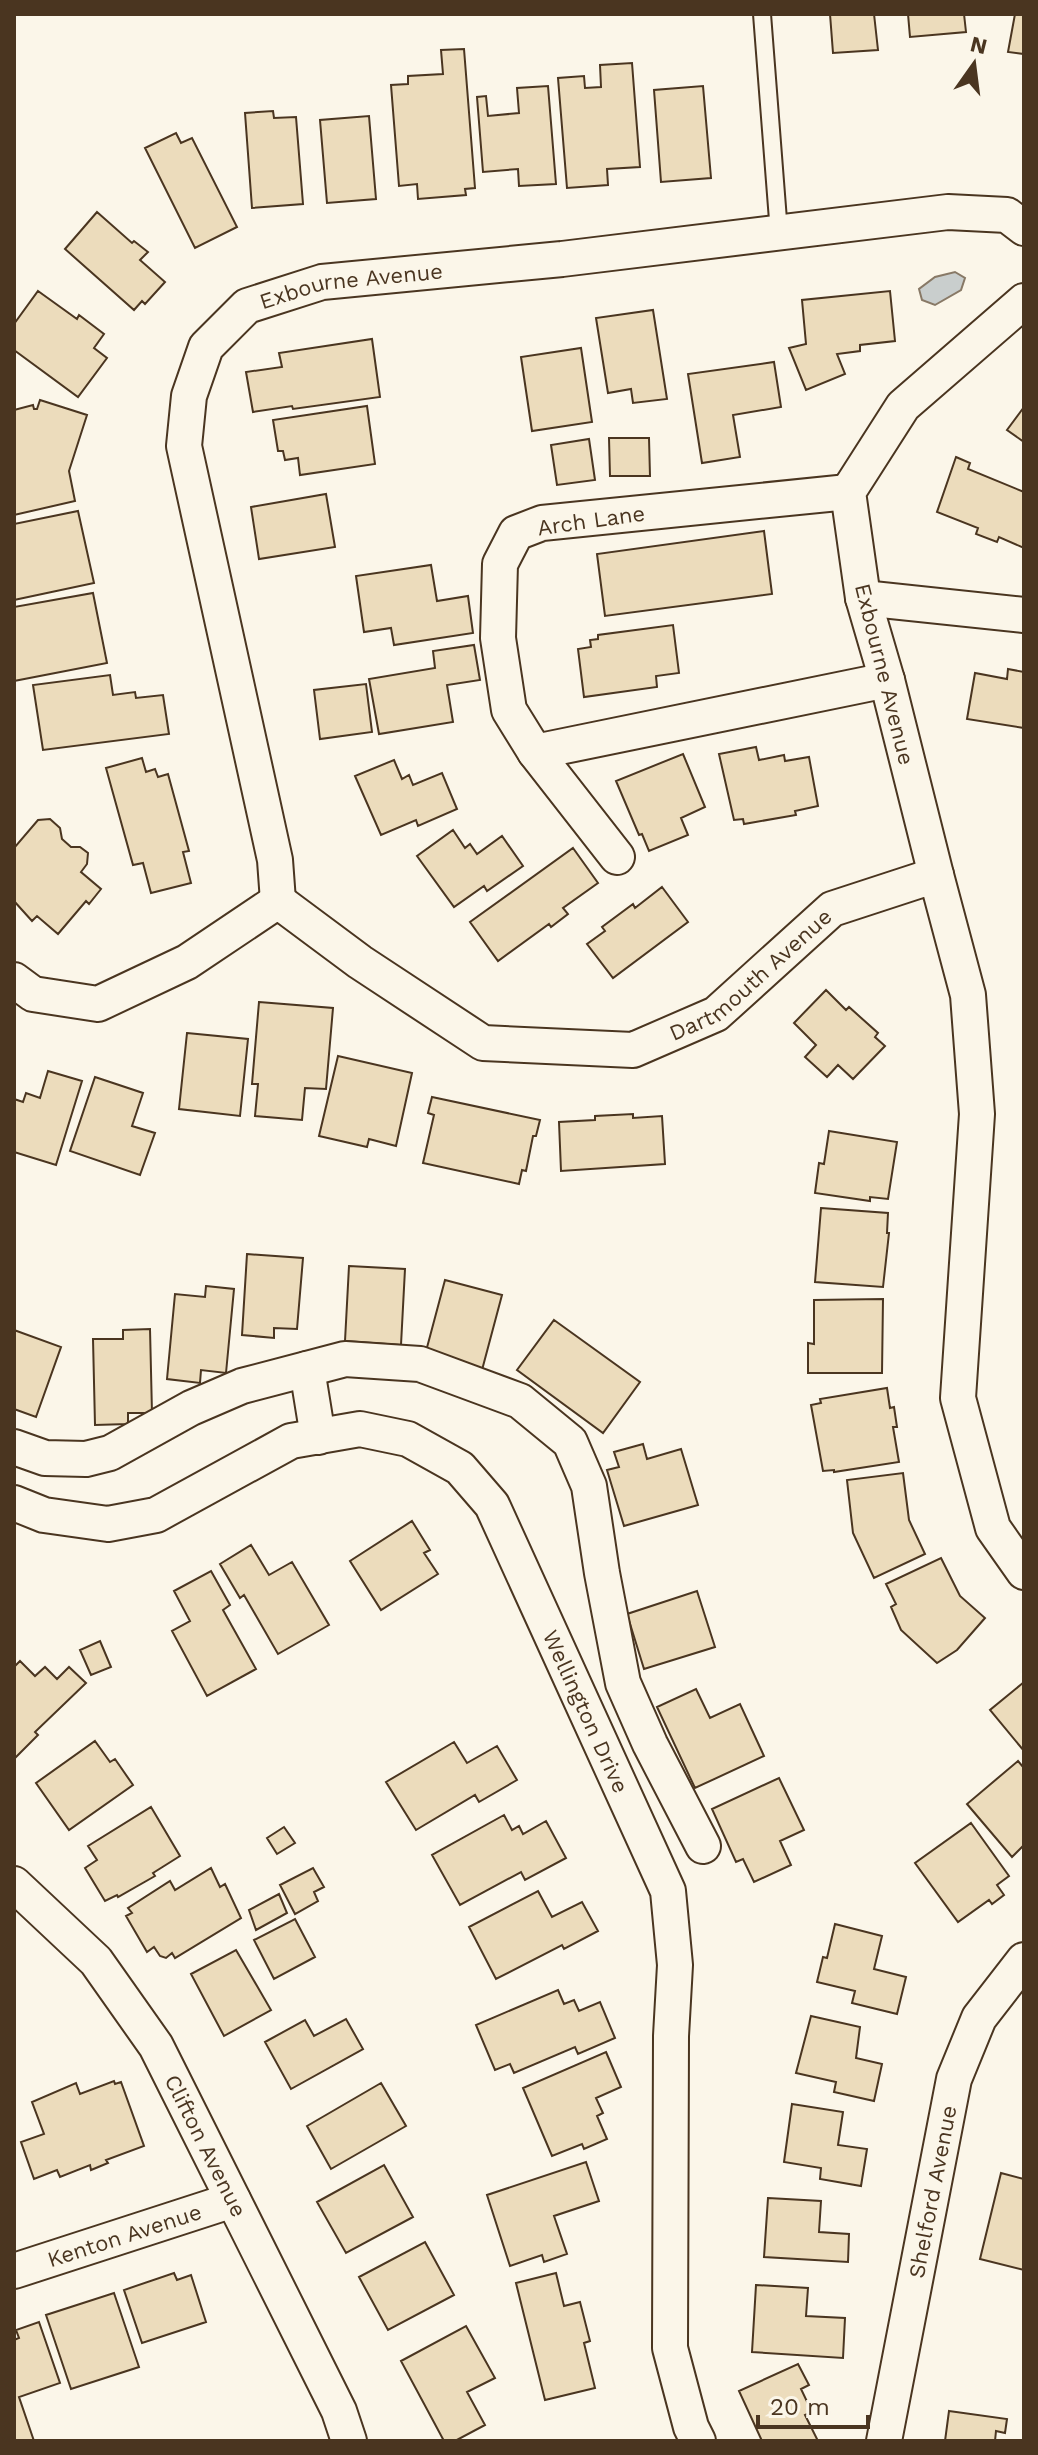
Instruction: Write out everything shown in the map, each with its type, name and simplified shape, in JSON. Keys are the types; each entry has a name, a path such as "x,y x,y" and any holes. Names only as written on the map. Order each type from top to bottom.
{"street":[{"name":"Exbourne Avenue","path":"278,901 275,860 184,446 189,396 206,347 247,306 322,282 562,259 948,212 1007,215 1024,228"},
{"path":"848,492 903,406 1024,301"},
{"name":"Exbourne Avenue","path":"848,492 863,598 936,875"},
{"name":"Arch Lane","path":"617,857 535,752 509,710 498,638 500,564 516,533 542,523 848,492"},
{"path":"863,598 1024,615"},
{"path":"535,752 887,680"},
{"name":"Dartmouth Avenue","path":"278,901 360,962 483,1043 633,1050 716,1014 832,909 936,875"},
{"path":"936,875 968,995 977,1114 958,1398 993,1528 1024,1572"},
{"path":"14,980 33,994 98,1004 187,962 278,901"},
{"path":"14,1447 45,1458 86,1459 110,1453 191,1408 242,1386 345,1359 420,1364 520,1401 570,1442 589,1486 623,1683 650,1744 703,1846"},
{"path":"307,1369 318,1437"},
{"name":"Wellington Drive","path":"14,1503 44,1515 108,1524 156,1515 291,1441 360,1429 408,1439 460,1468 492,1505 668,1891 675,1965 671,2036 670,2348 691,2427 698,2441"},
{"name":"Clifton Avenue","path":"14,1884 96,1961 156,2046 339,2411 349,2441"},
{"name":"Shelford Avenue","path":"884,2441 954,2079 979,2018 1024,1960"},
{"name":"Kenton Avenue","path":"14,2271 233,2200"}],"lane":[{"path":"762,14 779,233"}],"shaded area":[{"path":"955,272 965,278 961,290 935,305 922,300 919,289 935,277"}],"building":[{"path":"830,14 874,14 878,50 833,53"},
{"path":"908,14 964,14 966,32 910,37"},
{"path":"1015,14 1024,14 1024,54 1008,52"},
{"path":"464,49 475,188 465,189 466,195 418,199 417,184 399,186 391,85 408,84 408,76 443,74 441,50"},
{"path":"632,63 640,167 607,169 608,185 567,188 558,78 584,76 585,88 601,87 600,65"},
{"path":"548,86 556,184 519,186 518,169 483,172 477,97 486,96 488,116 519,113 517,88"},
{"path":"703,86 711,178 661,182 654,90"},
{"path":"273,111 274,118 296,117 303,204 252,208 245,113"},
{"path":"369,116 376,199 327,203 320,120"},
{"path":"176,133 181,143 192,138 237,227 195,248 145,148"},
{"path":"97,212 132,243 134,241 148,252 140,260 165,282 145,304 142,301 134,310 65,249"},
{"path":"38,291 104,334 94,348 107,358 78,397 14,350 14,324"},
{"path":"890,291 895,341 860,345 860,351 837,354 845,374 806,390 789,348 806,344 802,300"},
{"path":"653,310 667,399 633,403 631,389 608,393 596,318"},
{"path":"372,339 380,397 253,412 246,372 282,367 279,353"},
{"path":"581,348 592,422 532,431 521,357"},
{"path":"774,362 781,407 733,415 740,457 702,463 688,374"},
{"path":"40,400 87,415 69,471 75,501 14,515 14,410 33,405 37,409"},
{"path":"367,406 375,464 300,475 298,458 285,460 283,451 278,451 273,420"},
{"path":"1024,407 1024,442 1007,430"},
{"path":"609,438 649,438 650,476 610,476"},
{"path":"589,439 595,480 557,485 551,445"},
{"path":"956,457 970,463 968,469 1024,492 1024,548 999,537 997,542 976,534 978,528 937,512"},
{"path":"326,494 335,547 259,559 251,507"},
{"path":"78,511 94,583 14,600 14,524"},
{"path":"764,531 772,594 605,616 597,554"},
{"path":"431,565 437,601 468,596 473,633 394,645 391,628 364,632 356,576"},
{"path":"93,593 107,663 14,681 14,607"},
{"path":"673,625 679,673 656,676 657,687 584,697 578,649 591,647 590,640 598,639 598,635"},
{"path":"474,645 480,680 447,685 453,722 379,734 369,679 435,668 433,651"},
{"path":"1008,669 1024,672 1024,728 967,719 975,673 1007,679"},
{"path":"110,675 113,695 135,692 136,698 163,695 169,734 43,750 33,685"},
{"path":"366,684 372,732 320,739 314,690"},
{"path":"756,747 759,760 784,755 785,761 809,757 818,806 795,811 796,815 744,824 743,819 734,820 719,754"},
{"path":"683,754 705,807 681,818 688,835 649,851 616,781"},
{"path":"142,758 146,772 155,769 158,777 168,774 189,851 183,852 191,883 151,893 143,863 133,865 106,768"},
{"path":"394,760 402,779 409,775 413,785 442,773 457,809 418,826 416,820 381,835 355,776"},
{"path":"50,819 60,828 62,839 71,847 80,847 88,853 87,864 81,872 101,889 89,904 86,901 58,934 37,916 32,921 14,901 14,848 38,820"},
{"path":"453,830 465,848 470,844 477,854 502,836 523,866 487,891 484,886 454,907 417,856"},
{"path":"573,848 598,883 563,908 568,914 498,961 470,922"},
{"path":"662,887 688,922 613,978 587,944 605,931 602,927 633,904 635,908"},
{"path":"826,990 846,1010 849,1007 878,1033 875,1037 885,1046 853,1079 838,1065 827,1077 805,1057 816,1045 794,1023"},
{"path":"259,1002 333,1008 326,1089 305,1088 302,1120 255,1116 258,1084 252,1084"},
{"path":"187,1033 248,1039 240,1116 179,1109"},
{"path":"338,1056 412,1073 396,1146 369,1139 367,1147 319,1136"},
{"path":"48,1071 82,1081 56,1165 14,1152 14,1099 23,1102 26,1093 40,1098"},
{"path":"95,1077 143,1093 132,1126 155,1133 140,1175 70,1151"},
{"path":"432,1097 540,1120 536,1136 533,1136 526,1171 522,1170 519,1184 423,1163 434,1115 428,1113"},
{"path":"633,1114 633,1118 662,1116 665,1164 561,1171 559,1122"},
{"path":"829,1131 897,1142 888,1199 870,1197 870,1201 815,1193 819,1163 824,1164"},
{"path":"821,1208 888,1213 883,1287 815,1282"},
{"path":"247,1254 303,1258 297,1329 274,1328 274,1338 242,1335"},
{"path":"349,1266 405,1269 401,1345 345,1341"},
{"path":"445,1280 502,1295 482,1370 425,1355"},
{"path":"206,1286 234,1289 226,1373 201,1370 200,1383 167,1379 175,1294 205,1297"},
{"path":"883,1299 882,1373 808,1373 808,1343 814,1344 814,1300"},
{"path":"554,1320 640,1382 603,1433 517,1370"},
{"path":"150,1329 152,1413 128,1413 128,1424 95,1425 93,1339 123,1339 123,1330"},
{"path":"14,1330 61,1347 36,1417 14,1409"},
{"path":"887,1388 890,1408 894,1407 897,1427 893,1427 899,1462 823,1471 811,1405 821,1403 820,1399"},
{"path":"643,1444 647,1459 681,1449 698,1505 624,1526 607,1470 619,1467 614,1452"},
{"path":"903,1473 909,1520 925,1554 874,1578 853,1533 847,1480"},
{"path":"412,1521 430,1550 424,1553 438,1574 381,1610 350,1561"},
{"path":"251,1545 269,1575 292,1562 329,1625 278,1654 244,1595 240,1598 220,1564"},
{"path":"941,1558 960,1596 985,1618 957,1650 937,1663 901,1630 891,1607 896,1604 886,1584"},
{"path":"211,1571 230,1605 223,1610 256,1669 207,1696 172,1631 190,1621 174,1591"},
{"path":"697,1591 715,1647 644,1669 627,1614"},
{"path":"100,1641 111,1667 91,1675 80,1650"},
{"path":"20,1661 35,1676 45,1667 57,1679 69,1667 86,1683 35,1732 38,1735 14,1759 14,1667"},
{"path":"1024,1682 1024,1751 990,1710"},
{"path":"696,1689 710,1718 740,1704 764,1756 695,1788 657,1707"},
{"path":"95,1741 110,1762 115,1759 133,1785 69,1830 36,1783"},
{"path":"454,1742 467,1763 497,1746 517,1780 479,1802 475,1795 416,1830 386,1782"},
{"path":"1018,1761 1024,1768 1024,1849 1022,1847 1012,1857 967,1804"},
{"path":"779,1778 804,1830 780,1841 791,1865 754,1882 743,1859 736,1862 712,1809"},
{"path":"151,1807 180,1856 153,1873 155,1876 105,1901 85,1868 97,1860 88,1846"},
{"path":"504,1815 512,1830 519,1826 523,1834 546,1821 566,1858 525,1880 521,1872 460,1905 432,1855"},
{"path":"971,1823 1009,1876 997,1885 1004,1895 992,1904 989,1900 958,1922 915,1863"},
{"path":"284,1827 295,1843 277,1854 267,1838"},
{"path":"211,1868 220,1887 225,1884 241,1918 175,1958 172,1953 166,1958 160,1956 154,1947 147,1952 126,1916 132,1913 128,1908 170,1881 175,1890"},
{"path":"313,1868 324,1887 314,1892 318,1901 295,1914 280,1885"},
{"path":"538,1891 552,1917 582,1902 598,1931 564,1949 562,1945 496,1979 469,1927"},
{"path":"279,1894 287,1913 256,1930 249,1910"},
{"path":"295,1919 315,1957 274,1979 254,1940"},
{"path":"835,1924 882,1936 874,1969 906,1977 897,2014 852,2003 855,1991 817,1982 823,1957 827,1958"},
{"path":"236,1950 271,2010 224,2036 191,1974"},
{"path":"558,1990 564,2004 574,2000 579,2011 600,2002 615,2038 578,2054 575,2047 514,2073 510,2064 495,2070 476,2025"},
{"path":"811,2016 860,2027 856,2058 882,2064 874,2101 834,2092 836,2082 796,2073"},
{"path":"346,2019 363,2049 291,2089 265,2042 305,2020 314,2036"},
{"path":"606,2052 621,2087 596,2098 603,2113 597,2116 607,2139 584,2149 582,2144 552,2156 523,2088"},
{"path":"114,2081 115,2084 121,2082 144,2146 106,2160 108,2163 91,2170 90,2165 60,2177 57,2170 34,2179 21,2142 44,2134 32,2102 76,2083 80,2094"},
{"path":"381,2083 406,2126 331,2169 307,2126"},
{"path":"792,2104 843,2112 838,2145 867,2149 861,2186 820,2179 821,2168 784,2162"},
{"path":"586,2162 599,2201 554,2216 567,2254 544,2262 542,2255 510,2266 487,2195"},
{"path":"384,2165 413,2217 346,2253 317,2202"},
{"path":"1001,2173 1024,2179 1024,2270 980,2259"},
{"path":"768,2198 821,2201 819,2232 849,2234 848,2262 764,2257"},
{"path":"425,2242 454,2295 388,2330 359,2277"},
{"path":"174,2273 177,2280 191,2275 206,2322 142,2343 124,2290"},
{"path":"556,2273 564,2306 580,2302 590,2341 584,2343 595,2388 545,2400 516,2283"},
{"path":"756,2285 808,2288 806,2316 845,2318 843,2358 752,2352"},
{"path":"114,2293 139,2367 71,2389 46,2315"},
{"path":"39,2322 60,2383 19,2397 34,2441 14,2441 14,2340 19,2338 16,2330"},
{"path":"466,2326 495,2378 467,2392 485,2425 455,2441 444,2441 401,2361"},
{"path":"798,2364 809,2385 801,2389 812,2412 805,2415 818,2441 762,2441 739,2391"},
{"path":"949,2411 1007,2419 1005,2433 996,2431 995,2441 945,2441"}]}
